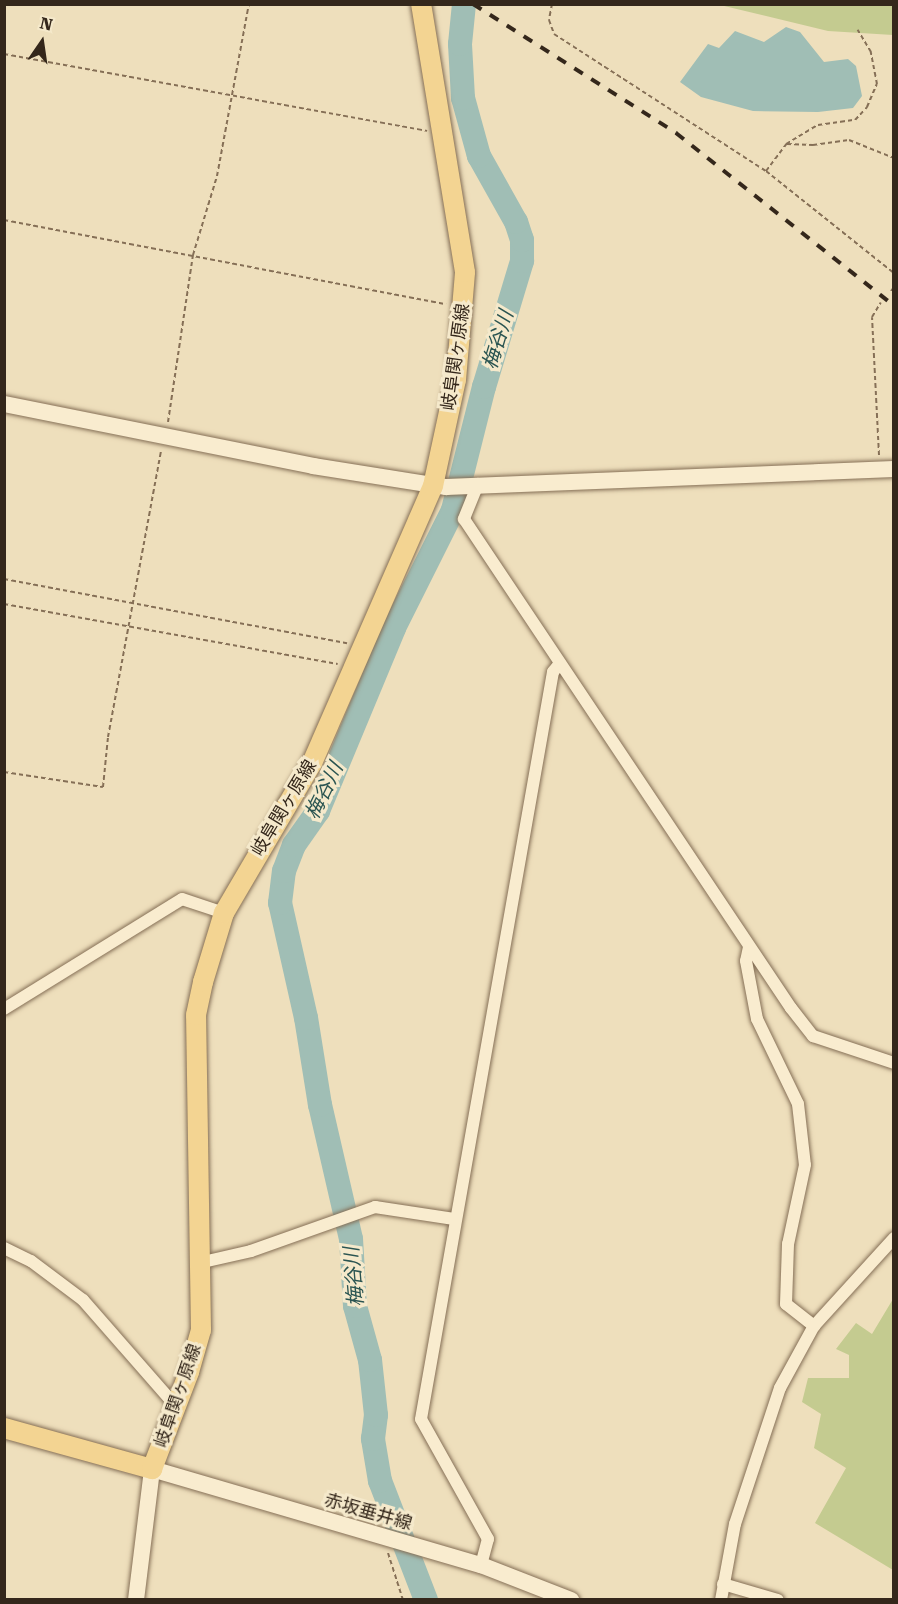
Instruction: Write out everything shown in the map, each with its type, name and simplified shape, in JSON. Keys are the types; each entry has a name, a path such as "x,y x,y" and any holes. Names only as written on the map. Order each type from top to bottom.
{"main road":[{"name":"岐阜関ヶ原線","path":"4,1428 152,1469 201,1330 203,1262 196,1015 224,913 312,763 363,646 440,486 456,380 465,272 421,4"}],"street":[{"path":"4,404 164,434 313,466 440,486 887,469"},
{"path":"474,485 464,519 749,947 813,1036 894,1063"},
{"path":"481,1565 488,1539 480,1519 421,1419 454,1219 553,672 560,663"},
{"path":"4,1009 182,898 224,913"},
{"path":"749,947 746,962 757,1019 798,1104 804,1165 788,1244 786,1304 814,1326"},
{"path":"203,1262 251,1251 364,1208 454,1219"},
{"path":"721,1599 753,1460 780,1388 814,1326 894,1239"},
{"path":"4,1248 46,1271 83,1300 175,1405"},
{"path":"136,1599 152,1469"},
{"name":"赤坂垂井線","path":"152,1469 481,1565 571,1599"},
{"path":"723,1584 778,1599"}],"path":[{"path":"4,772 104,787 108,737 164,434 172,412 194,255 217,176 249,4"},
{"path":"552,4 549,26 554,34 766,171 894,273"},
{"path":"766,171 786,144 818,125 855,120 867,107 877,84 871,52 858,30"},
{"path":"4,54 441,134"},
{"path":"786,144 813,145 849,140 894,158"},
{"path":"4,220 463,308"},
{"path":"891,291 894,287"},
{"path":"881,302 872,317 887,469"},
{"path":"4,579 363,646"},
{"path":"4,604 129,628 354,666"},
{"path":"382,1536 403,1599"}],"green space":[{"path":"720,5 893,5 893,35 828,31"},
{"path":"893,1299 893,1570 815,1523 846,1468 814,1448 821,1414 802,1402 808,1378 849,1378 849,1355 836,1349 856,1323 872,1334"}],"water":[{"path":"786,27 800,32 824,62 848,59 856,66 862,96 853,108 818,112 753,111 701,97 680,82 708,44 719,48 735,31 764,42"}],"waterway":[{"name":"梅谷川","path":"426,1600 380,1481 373,1439 376,1415 370,1360 355,1306 351,1239 320,1105 306,1018 280,903 284,871 294,845 318,811 394,628 453,510 484,387 522,261 522,240 516,222 479,156 463,98 460,44 464,4"}],"railway":[{"path":"473,4 676,133 894,306"}]}
